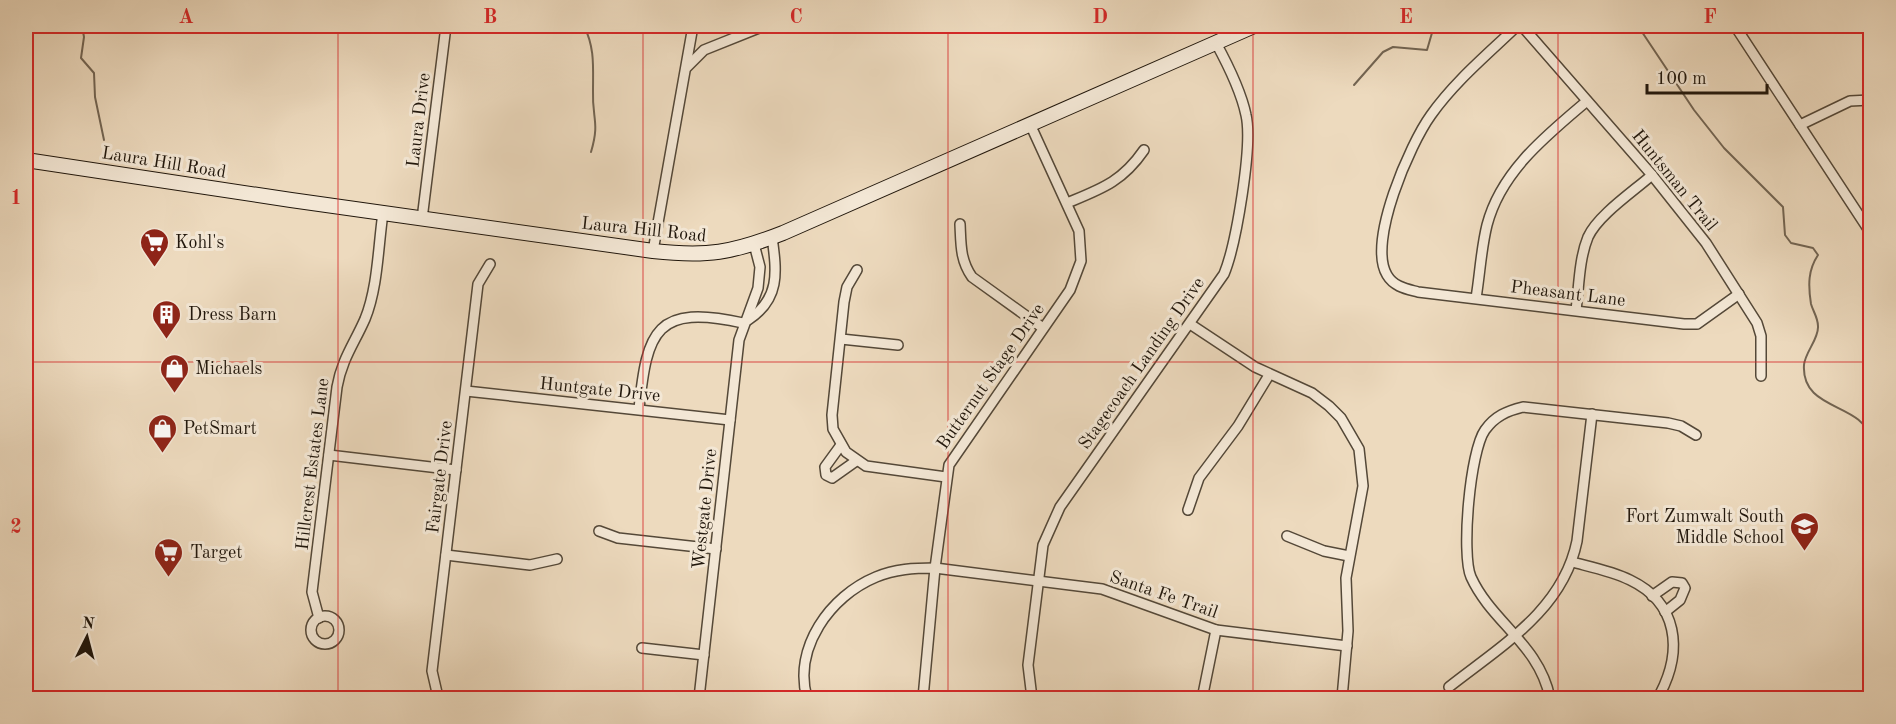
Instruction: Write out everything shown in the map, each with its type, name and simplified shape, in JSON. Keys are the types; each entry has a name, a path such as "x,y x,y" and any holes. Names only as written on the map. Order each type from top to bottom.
{"main road":[{"name":"Laura Hill Road","path":"26,160 422,219 653,250 710,254 754,244 772,237 1254,26"}],"street":[{"name":"Laura Drive","path":"422,219 446,26"},
{"path":"692,26 699,43 705,47 713,46"},
{"path":"653,250 692,26"},
{"path":"686,69 693,59 713,46 764,26"},
{"name":"Pheasant Lane","path":"1517,26 1453,87 1410,148 1393,195 1384,239 1383,259 1388,277 1400,287 1418,292 1684,324 1697,324 1739,294"},
{"name":"Huntsman Trail","path":"1522,26 1652,175 1706,243 1739,294 1761,336 1761,376"},
{"path":"1735,26 1870,229"},
{"name":"Stagecoach Landing Drive","path":"1032,699 1028,664 1043,545 1060,507 1224,274 1235,244 1248,140 1247,116 1216,43"},
{"path":"1800,125 1850,100 1870,100"},
{"path":"1476,298 1487,226 1506,183 1541,140 1587,101"},
{"name":"Butternut Stage Drive","path":"923,699 946,477 961,445 1070,290 1082,261 1079,231 1030,124"},
{"path":"1067,203 1115,183 1134,165 1144,150"},
{"path":"1576,310 1583,252 1589,234 1603,218 1652,175"},
{"name":"Hillcrest Estates Lane","path":"319,618 312,592 341,367 369,304 383,213"},
{"path":"960,224 964,266 972,277 1044,328"},
{"path":"639,410 644,361 653,339 661,331 692,316 714,317 743,323 765,308 772,293 776,266 772,237"},
{"name":"Westgate Drive","path":"699,699 743,323 755,302 758,288 760,267 754,244"},
{"name":"Fairgate Drive","path":"438,697 432,671 478,284 490,264"},
{"path":"856,270 847,287 832,415 833,429 841,445 856,461 884,470 946,477"},
{"path":"1190,324 1269,375 1312,393 1329,405 1341,418 1359,449 1363,486 1346,578 1347,646 1342,699"},
{"path":"841,339 898,345"},
{"path":"1188,510 1199,478 1238,426 1269,375"},
{"name":"Huntgate Drive","path":"466,391 730,420"},
{"path":"1550,699 1541,673 1516,634 1478,592 1465,560 1479,442 1495,418 1523,406 1668,423 1682,426 1696,435"},
{"path":"1449,687 1516,634 1552,600 1572,562 1592,414"},
{"path":"841,445 825,467 826,476 832,478 841,474 856,461"},
{"path":"328,455 456,470"},
{"path":"599,531 618,538 716,549"},
{"path":"1287,536 1324,551 1349,556"},
{"path":"447,555 530,565 557,559"},
{"path":"1572,562 1628,579 1652,596 1665,612 1672,634 1674,657 1672,670 1660,693"},
{"name":"Santa Fe Trail","path":"807,699 803,675 809,648 815,632 833,606 844,596 875,577 912,568 935,568 1101,589 1216,630 1347,646"},
{"path":"1652,596 1672,582 1682,583 1685,588 1683,597 1665,612"},
{"path":"1203,694 1216,630"},
{"path":"642,648 704,655"}],"water":[{"path":"26,184 31,191 26,223"}],"waterway":[{"path":"82,26 84,37 81,58 94,73 95,97 104,140"},
{"path":"584,26 593,58 595,127 591,152"},
{"path":"1354,85 1383,52 1393,47 1427,50 1434,26"},
{"path":"1638,26 1694,110 1724,148 1783,207 1785,235 1791,243 1813,248 1818,255 1812,266 1809,284 1818,331 1805,360 1806,380 1812,391 1822,399 1857,418 1865,427 1870,439"}],"place":[{"name":"Kohl's","path":"154,268"},
{"name":"Dress Barn","path":"167,340"},
{"name":"Michaels","path":"174,394"},
{"name":"PetSmart","path":"162,454"},
{"name":"Fort Zumwalt South Middle School","path":"1805,552"},
{"name":"Target","path":"169,578"}]}
